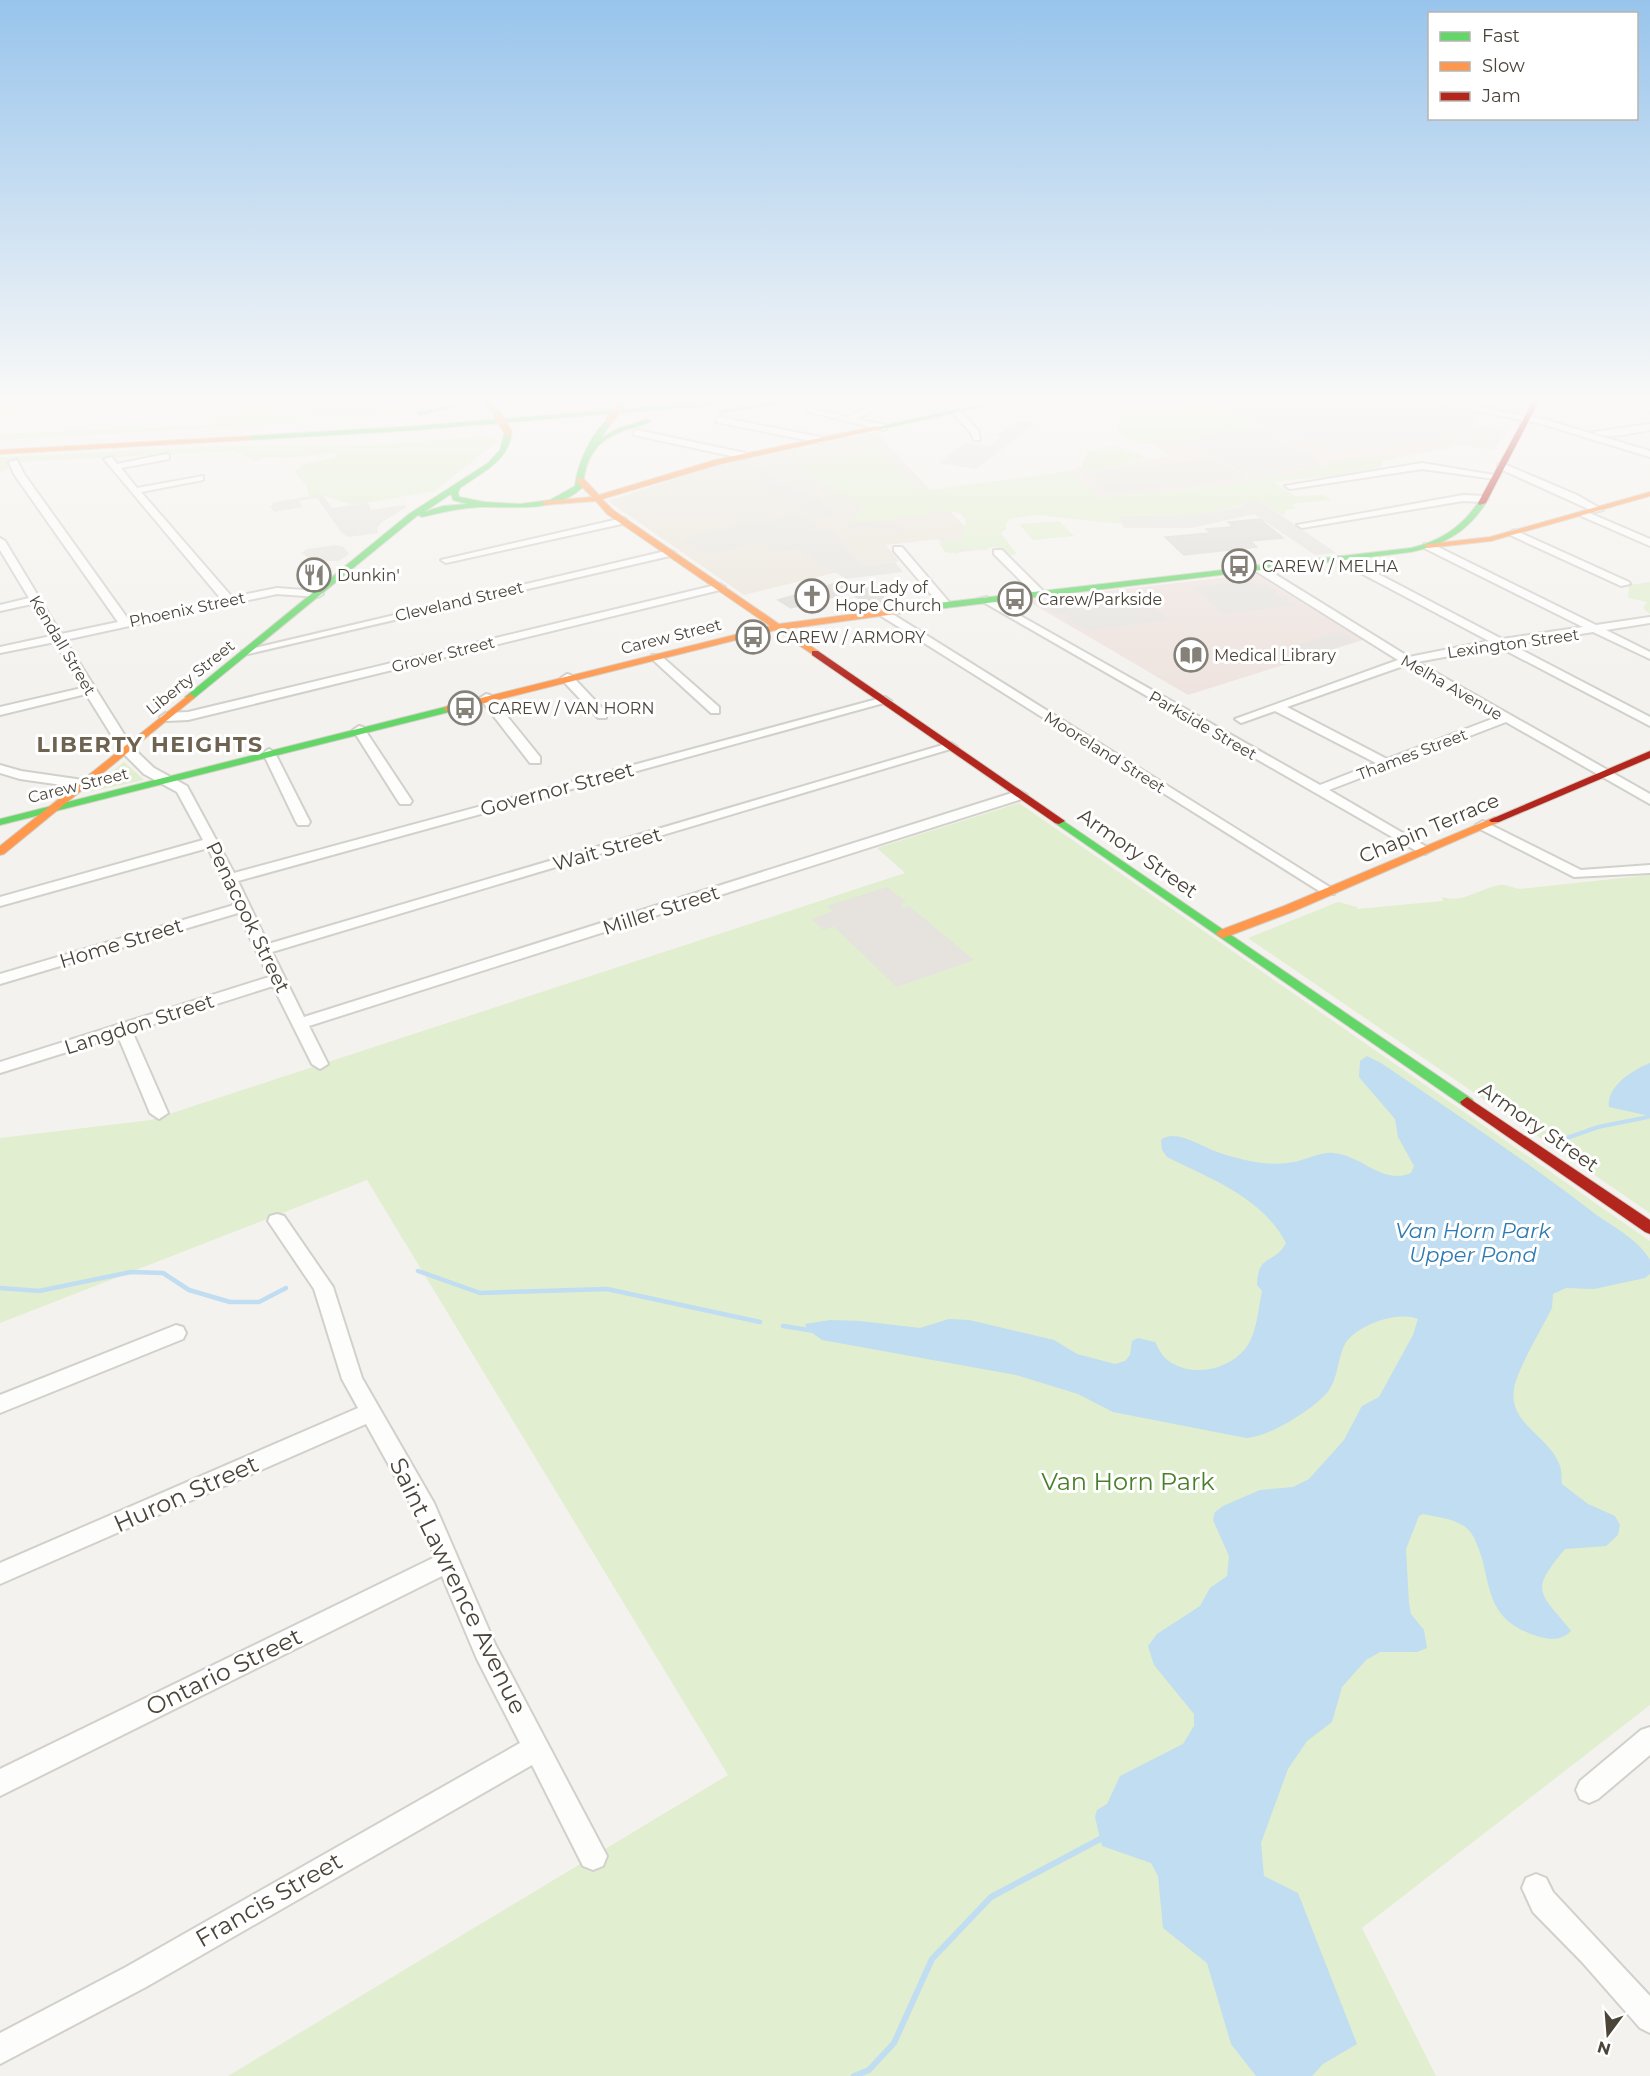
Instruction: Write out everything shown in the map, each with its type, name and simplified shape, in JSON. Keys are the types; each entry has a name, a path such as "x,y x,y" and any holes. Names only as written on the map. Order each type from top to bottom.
{"main road":[{"name":"Liberty Street","path":"0,852 426,504 436,498"},
{"path":"456,498 468,502 495,504 551,502 563,498"},
{"name":"Armory Street","path":"595,498 623,521 1650,1227"},
{"path":"600,504 618,498"},
{"path":"1428,546 1491,539 1639,498"},
{"name":"Carew Street","path":"0,822 486,698 778,627 1038,592 1342,559 1428,546 1452,537 1472,521 1483,499"},
{"name":"Armory Street","path":"551,502 600,504"},
{"name":"Liberty Street","path":"400,527 426,513 443,508 495,504"},
{"path":"1462,529 1514,533"},
{"name":"Chapin Terrace","path":"1222,934 1329,891 1650,754"}],"street":[{"path":"36,498 124,622"},
{"path":"140,498 228,600"},
{"path":"1302,525 1462,498 1483,499"},
{"path":"1576,498 1591,512 1650,543"},
{"path":"446,560 623,521"},
{"path":"1514,533 1625,584"},
{"name":"Kendall Street","path":"0,541 13,570 36,600 89,690 127,748 149,771 165,780"},
{"path":"1428,546 1650,656"},
{"path":"898,549 945,604"},
{"path":"998,552 1038,592"},
{"name":"Cleveland Street","path":"248,651 670,553"},
{"path":"1342,559 1650,722"},
{"name":"Melha Avenue","path":"1258,568 1407,661 1650,800"},
{"name":"Grover Street","path":"166,717 188,716 720,587"},
{"name":"Phoenix Street","path":"0,650 277,591 318,594"},
{"name":"Parkside Street","path":"983,599 1425,850"},
{"path":"0,608 36,600"},
{"name":"Mooreland Street","path":"882,612 1329,891"},
{"name":"Lexington Street","path":"1241,719 1407,661 1449,651 1597,630 1650,620"},
{"path":"656,657 715,710"},
{"path":"567,678 602,715"},
{"path":"0,711 89,690"},
{"path":"486,698 535,760"},
{"name":"Governor Street","path":"230,879 885,701"},
{"path":"1277,706 1387,764"},
{"name":"Thames Street","path":"1318,790 1506,718"},
{"path":"359,730 405,801"},
{"name":"Wait Street","path":"263,950 951,747"},
{"path":"269,753 303,822"},
{"path":"0,769 20,775 83,784"},
{"name":"Penacook Street","path":"165,780 182,789 212,842 320,1064"},
{"name":"Miller Street","path":"301,1023 1020,795"},
{"path":"1483,825 1561,867 1579,874 1650,869"},
{"path":"0,902 212,842"},
{"name":"Home Street","path":"0,979 243,907"},
{"name":"Langdon Street","path":"0,1068 278,979"},
{"path":"123,1029 159,1113"},
{"name":"Saint Lawrence Avenue","path":"277,1221 322,1287 352,1379 426,1510 486,1651 593,1856"},
{"path":"0,1404 176,1333"},
{"name":"Huron Street","path":"0,1574 371,1412"},
{"name":"Ontario Street","path":"0,1783 448,1562"},
{"path":"1589,1790 1650,1739"},
{"name":"Francis Street","path":"0,2049 136,1977 536,1748"},
{"path":"1536,1888 1543,1902 1650,2018"}],"shaded area":[{"path":"300,498 325,498 332,508 368,503 371,510 405,505 407,507 382,522 377,527 378,533 348,537 341,532 317,498 299,501 303,507 274,512 270,506 273,505 271,503"},
{"path":"617,498 938,498 986,549 951,553 938,539 886,545 899,561 862,566 744,595 608,501"},
{"path":"787,498 811,498 839,514 821,518"},
{"path":"1259,500 1336,553 1315,555 1254,514 1192,528 1124,528 1119,516 1198,515 1244,506 1241,502"},
{"path":"797,515 819,528 782,538 831,528 861,566 895,562 903,572 846,579 795,548 777,552 763,544 770,542 769,540 716,553 700,551 680,540 753,522 760,524"},
{"path":"857,522 894,524 905,528 900,533 873,528 861,532 846,527"},
{"path":"337,545 344,547 349,554 339,561 313,561 301,553 307,549"},
{"path":"1256,574 1363,640 1188,695 1026,600"},
{"path":"1251,581 1256,585 1266,584 1278,592 1273,594 1278,597 1286,596 1290,599 1285,601 1298,605 1223,614 1194,587"},
{"path":"1141,593 1168,620 1087,631 1066,619 1072,617 1066,613 1059,615 1048,609 1057,606 1053,602 1090,598 1094,601 1106,600 1103,597 1117,595 1122,598 1129,597 1127,594"},
{"path":"1339,631 1358,641 1301,658 1288,652 1294,650 1290,647"},
{"path":"887,887 906,902 901,908 909,906 974,960 897,987 833,926 824,930 811,919 833,911 827,906"}],"green space":[{"path":"331,498 395,498 353,505"},
{"path":"851,498 926,498 940,512 858,523 851,520 862,509 860,503"},
{"path":"928,498 1328,498 1331,500 1292,504 1296,509 1286,510 1284,516 1259,500 1198,515 1119,516 1123,524 1037,515 1010,519 1006,523 1006,529 1001,533 1017,554 1009,556 997,547 986,550 959,548 959,554 945,552 939,543 962,539 966,520 960,513 940,510"},
{"path":"1059,521 1074,536 1033,540 1019,524"},
{"path":"1650,582 1650,614 1643,608 1647,602 1628,598 1629,585"},
{"path":"124,762 144,780 88,792"},
{"name":"Van Horn Park","path":"1019,803 1650,1241 1650,1705 1362,1928 1436,2076 228,2076 728,1775 367,1180 0,1323 0,1138 151,1120 905,873 877,848"},
{"path":"1650,875 1650,1213 1248,938 1338,902 1357,907 1357,909 1443,901 1442,897 1450,899 1464,897 1500,885 1519,889"}],"water":[{"name":"Van Horn Park Upper Pond","path":"1367,1056 1381,1063 1489,1136 1625,1234 1650,1260 1650,1274 1645,1278 1594,1289 1566,1288 1553,1294 1552,1308 1525,1361 1514,1389 1517,1412 1555,1456 1561,1468 1562,1484 1588,1504 1615,1516 1620,1525 1618,1535 1606,1546 1565,1549 1546,1574 1542,1591 1571,1631 1559,1638 1546,1638 1518,1628 1505,1618 1491,1594 1480,1551 1469,1530 1451,1520 1423,1514 1419,1516 1406,1549 1411,1614 1424,1630 1427,1648 1417,1652 1380,1652 1366,1660 1342,1687 1332,1722 1307,1741 1288,1769 1261,1843 1264,1876 1298,1893 1357,2044 1323,2064 1312,2076 1256,2076 1231,2044 1207,1963 1163,1928 1158,1876 1151,1863 1102,1846 1095,1817 1097,1810 1107,1804 1120,1776 1183,1744 1194,1726 1194,1714 1154,1665 1148,1646 1157,1634 1200,1606 1210,1588 1227,1576 1229,1556 1213,1520 1215,1512 1223,1506 1260,1490 1293,1487 1309,1479 1344,1440 1362,1406 1379,1397 1413,1335 1418,1319 1388,1318 1357,1332 1344,1346 1333,1383 1326,1394 1289,1422 1266,1433 1246,1438 1113,1412 1078,1394 1016,1375 822,1340 807,1329 805,1324 830,1320 860,1321 920,1328 949,1319 969,1320 1054,1340 1077,1354 1115,1364 1125,1361 1130,1355 1132,1341 1138,1338 1155,1342 1165,1358 1185,1368 1206,1370 1228,1363 1245,1349 1252,1336 1262,1291 1257,1285 1260,1268 1282,1250 1286,1243 1276,1227 1249,1201 1218,1182 1167,1157 1162,1150 1161,1140 1167,1137 1181,1137 1226,1155 1264,1163 1294,1162 1324,1153 1334,1153 1354,1159 1382,1173 1401,1176 1411,1173 1414,1166 1398,1137 1395,1119 1359,1077 1360,1061"},
{"path":"1650,1063 1650,1116 1609,1107 1609,1099 1616,1086 1629,1074"}],"building":[{"path":"1260,519 1283,538 1250,541 1257,547 1184,555 1165,537 1210,533 1206,529 1233,527 1228,522"},
{"name":"Our Lady of Hope Church","path":"836,583 843,587 855,583 862,587 866,586 888,600 870,605 850,593 791,608 778,600"}],"waterway":[{"path":"1550,1144 1598,1127 1648,1117 1650,1113"},
{"path":"418,1271 480,1293 607,1289 760,1322"},
{"path":"0,1288 39,1291 131,1272 163,1273 189,1290 230,1302 259,1302 286,1288"},
{"path":"783,1326 815,1331"},
{"path":"854,2076 869,2070 894,2043 932,1959 991,1897 1104,1837"}],"traffic: fast":[{"path":"190,697 412,516 439,498"},
{"path":"456,498 502,507 537,505 560,498"},
{"path":"929,607 1411,550 1433,544 1452,535 1468,522 1482,503"},
{"path":"422,515 443,508 495,504"},
{"path":"0,822 449,709"},
{"path":"1059,821 1467,1102"}],"traffic: slow":[{"path":"597,498 610,512 815,653"},
{"path":"546,503 599,498"},
{"path":"1428,546 1491,539 1636,498"},
{"path":"449,709 778,627 929,607"},
{"path":"0,852 190,697"},
{"path":"1222,934 1288,909 1495,820"}],"traffic: jam":[{"path":"1482,503 1485,498"},
{"path":"815,653 1059,821"},
{"path":"1495,820 1650,754"},
{"path":"1467,1102 1650,1228"}],"place":[{"name":"CAREW / MELHA","path":"1239,566"},
{"name":"Dunkin'","path":"314,575"},
{"name":"Our Lady of Hope Church","path":"812,596"},
{"name":"Carew/Parkside","path":"1015,599"},
{"name":"CAREW / ARMORY","path":"753,637"},
{"name":"Medical Library","path":"1191,655"},
{"name":"CAREW / VAN HORN","path":"465,708"}],"district":[{"name":"LIBERTY HEIGHTS","path":"150,744"}]}
